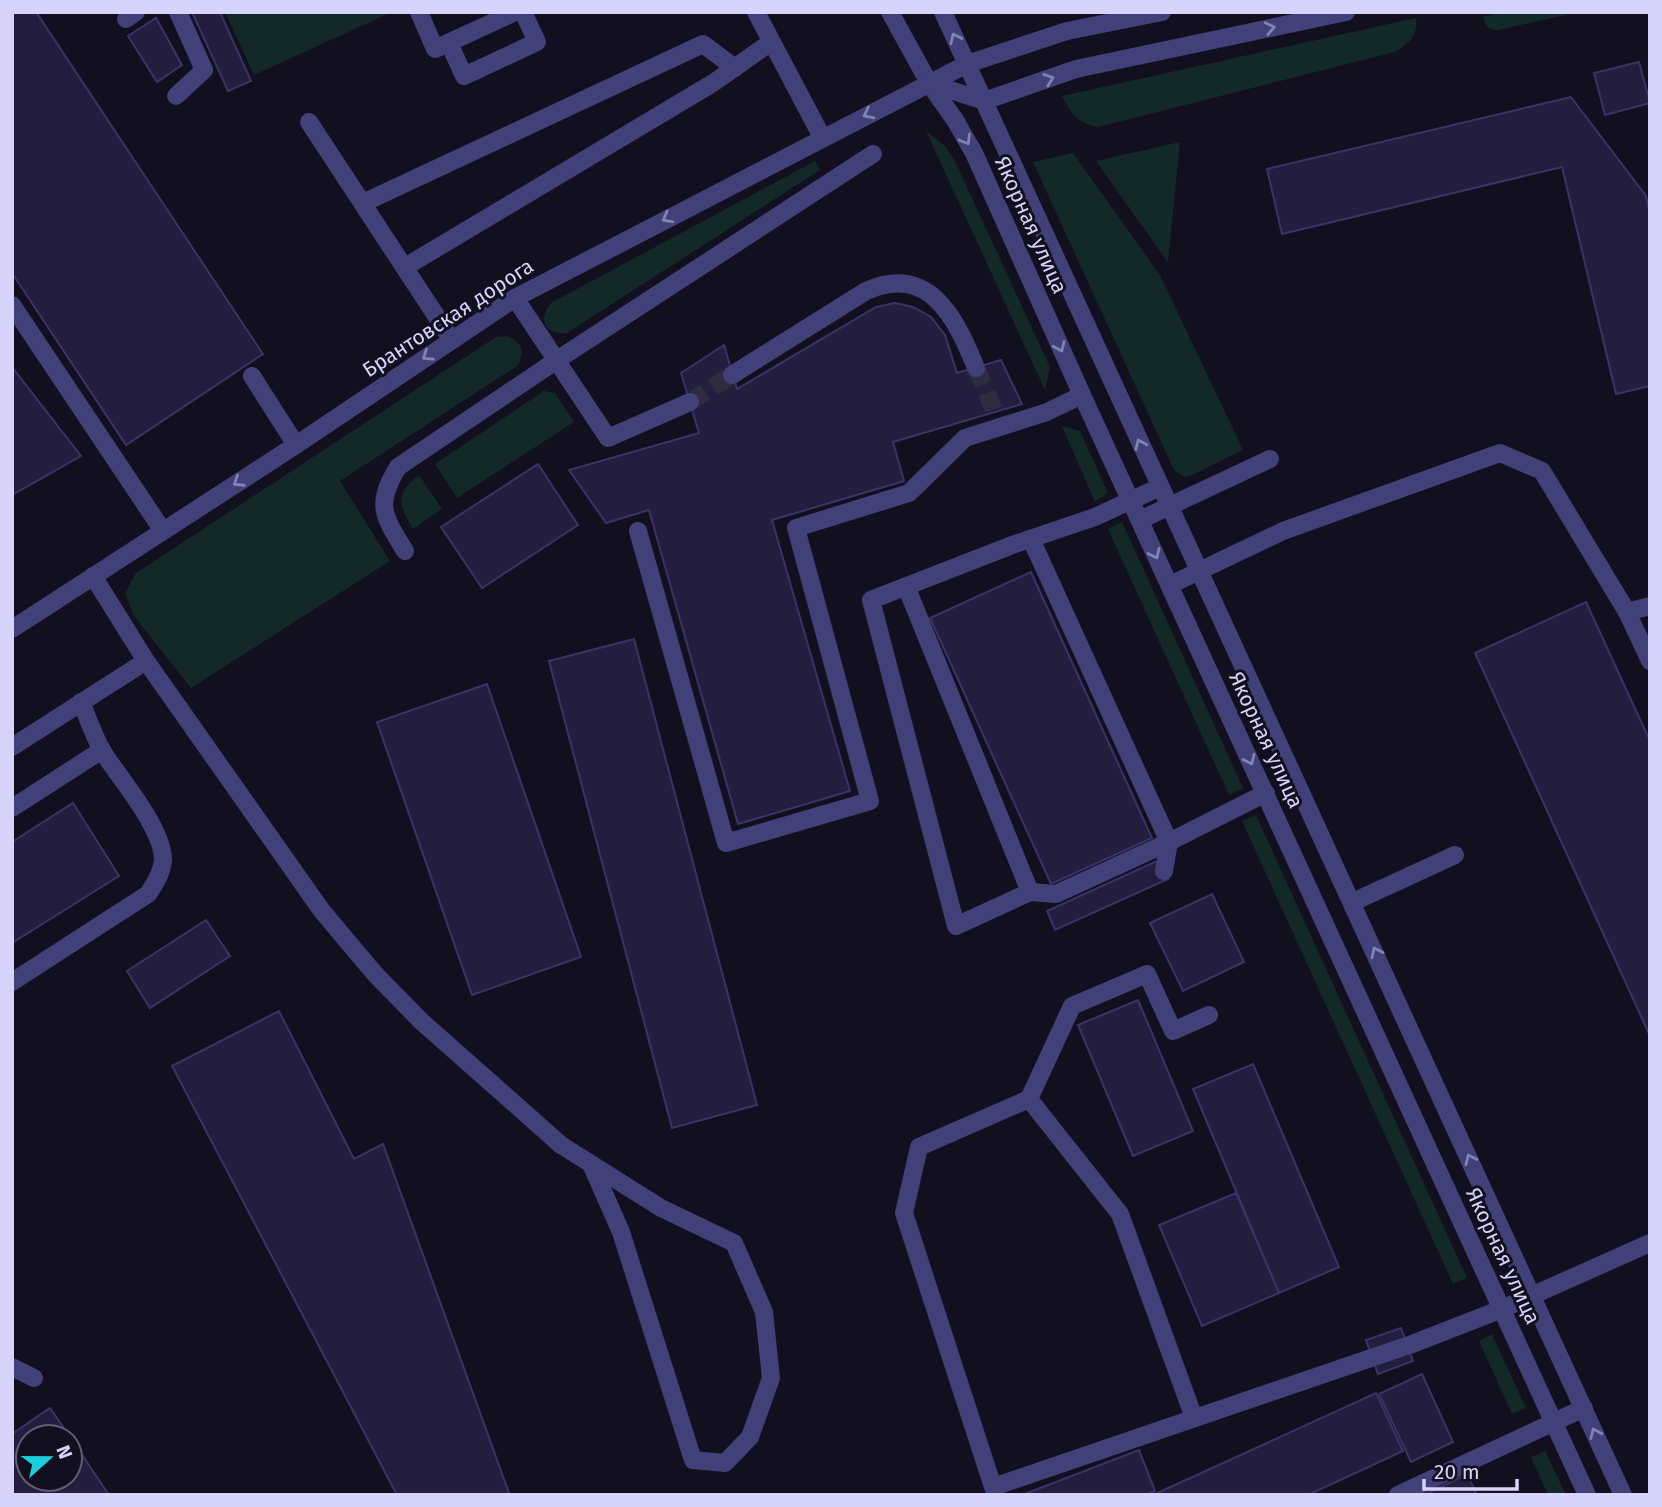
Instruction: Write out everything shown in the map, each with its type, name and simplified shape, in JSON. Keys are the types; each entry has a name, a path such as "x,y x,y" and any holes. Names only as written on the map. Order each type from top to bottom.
{"street":[{"path":"176,96 204,70 178,12"},
{"path":"419,12 435,49 515,12"},
{"path":"449,43 464,75 537,42 523,12"},
{"path":"756,12 822,137"},
{"name":"Якорная улица","path":"890,12 929,83 974,153 1082,395 1587,1495"},
{"name":"Якорная улица","path":"943,12 1623,1495"},
{"path":"929,83 984,101 1076,69 1346,12"},
{"name":"Брантовская дорога","path":"12,629 515,298 967,64 1067,31 1157,13"},
{"path":"405,267 713,83 771,41"},
{"path":"363,203 703,44 735,68"},
{"path":"310,122 452,340"},
{"path":"405,551 384,512 386,488 398,467 873,154"},
{"path":"732,375 866,291 882,284 902,282 917,286 948,312 961,330 976,368"},
{"path":"515,298 608,438 690,402"},
{"path":"12,305 163,531"},
{"path":"252,376 296,444"},
{"path":"638,531 726,843 870,801 796,528 909,493 965,438 998,419 1047,412 1082,395"},
{"path":"1170,585 1283,531 1500,453 1542,471 1627,612 1650,661"},
{"path":"1140,520 1270,459"},
{"path":"1160,487 1095,517 871,600 956,926 1030,892 1056,894 1170,842 1266,793"},
{"path":"1031,539 1170,842 1164,871"},
{"path":"93,576 146,661 322,911 375,974 421,1021 561,1145 661,1208 734,1243 764,1312 771,1378 750,1437 725,1463 693,1460 621,1232 591,1164"},
{"path":"906,586 1030,892"},
{"path":"1627,612 1650,606"},
{"path":"12,747 146,661"},
{"path":"12,982 148,894 159,878 163,859 158,839 102,750 81,702"},
{"path":"12,808 102,750"},
{"path":"1353,902 1455,855"},
{"path":"1209,1015 1173,1031 1147,974 1072,1006 1029,1100 919,1147 904,1213 993,1488 1412,1344 1502,1309 1650,1243"},
{"path":"1029,1100 1120,1214 1194,1418"},
{"path":"12,1367 34,1378"},
{"path":"1398,1495 1584,1408"}],"green space":[{"path":"225,12 392,12 254,75"},
{"path":"1501,12 1580,12 1498,30 1488,27 1483,17"},
{"path":"1416,18 1416,29 1411,38 1395,52 1098,127 1076,117 1062,96"},
{"path":"926,131 945,146 954,159 1050,367 1045,390"},
{"path":"1180,142 1168,262 1096,161"},
{"path":"1073,153 1160,275 1243,450 1192,475 1184,477 1174,470 1033,162"},
{"path":"815,161 820,170 567,333 553,332 545,325 544,315 551,303"},
{"path":"507,336 521,348 517,366 340,481 390,561 191,688 134,616 125,593 136,573 496,337"},
{"path":"544,391 555,393 574,422 457,498 435,464"},
{"path":"1062,426 1080,431 1108,493 1095,502"},
{"path":"419,475 442,509 413,529 404,513 401,500 406,488"},
{"path":"1122,522 1243,788 1229,795 1108,529"},
{"path":"1256,815 1467,1278 1453,1284 1242,821"},
{"path":"1492,1334 1526,1408 1512,1414 1479,1341"},
{"path":"1545,1451 1566,1495 1548,1495 1531,1457"}],"building":[{"path":"12,12 36,12 263,354 126,445 12,273"},
{"path":"192,12 220,12 251,81 228,91"},
{"path":"156,18 182,65 157,82 128,36"},
{"path":"1639,62 1650,103 1605,115 1594,73"},
{"path":"1571,97 1646,196 1650,214 1650,386 1616,394 1562,167 1282,234 1267,169"},
{"path":"895,303 913,307 931,317 945,335 957,373 1001,360 1022,404 893,442 904,481 772,520 850,791 738,824 649,510 606,523 569,470 699,433 681,373 724,345 737,389 876,307"},
{"path":"12,367 81,456 12,495"},
{"path":"538,464 578,525 482,588 441,527"},
{"path":"1031,572 1152,838 1051,884 930,618"},
{"path":"1586,602 1650,741 1650,1036 1475,653"},
{"path":"634,639 757,1105 672,1128 549,661"},
{"path":"487,684 581,957 472,995 377,722"},
{"path":"73,803 119,876 12,943 12,842"},
{"path":"1159,860 1168,879 1055,930 1047,911"},
{"path":"1212,894 1244,962 1183,991 1150,923"},
{"path":"206,920 230,956 150,1008 127,971"},
{"path":"1138,1000 1193,1131 1133,1156 1078,1025"},
{"path":"279,1011 354,1159 383,1144 509,1493 505,1495 397,1495 172,1066"},
{"path":"1253,1064 1339,1267 1279,1293 1193,1089"},
{"path":"1236,1193 1279,1293 1202,1326 1159,1225"},
{"path":"1401,1328 1413,1361 1378,1374 1366,1340"},
{"path":"1422,1374 1453,1442 1411,1462 1379,1394"},
{"path":"1376,1393 1403,1451 1308,1495 1153,1495"},
{"path":"50,1408 60,1423 28,1423"},
{"path":"14,1433 14,1493 84,1493 84,1458 109,1495 12,1495"},
{"path":"1139,1450 1155,1491 1145,1495 1022,1495"},
{"path":"1467,1474 1477,1495 1424,1495"}],"tunnel":[{"path":"976,368 995,412"},
{"path":"690,402 732,375"}]}
